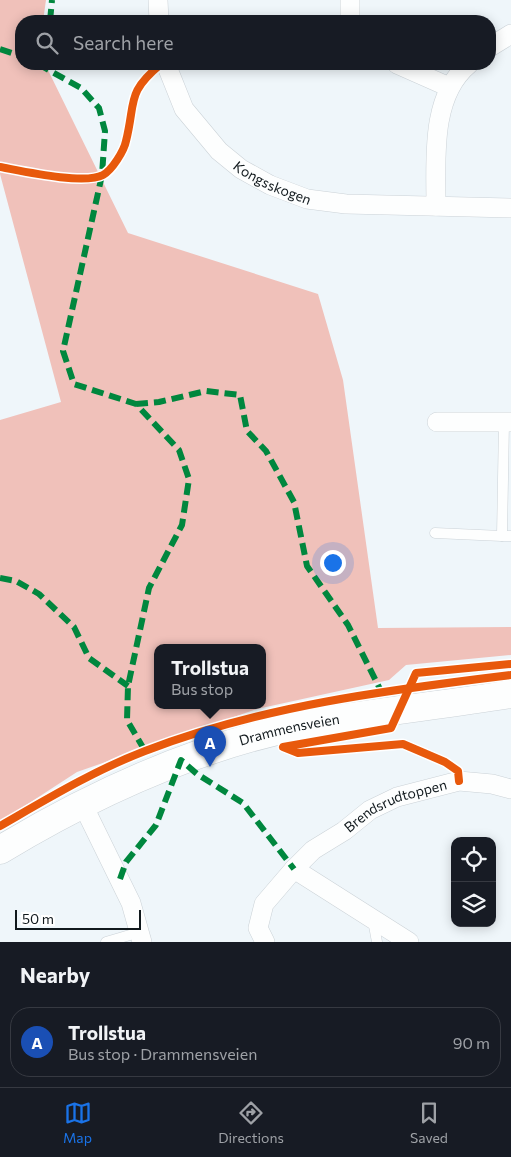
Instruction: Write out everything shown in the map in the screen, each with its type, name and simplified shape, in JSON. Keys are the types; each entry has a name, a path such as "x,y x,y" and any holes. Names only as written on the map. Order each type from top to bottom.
{"main road":[{"name":"Drammensveien","path":"0,850 82,803 181,760 262,735 308,724 511,694"}],"street":[{"path":"158,0 159,15"},
{"path":"350,0 350,15"},
{"path":"496,43 511,34"},
{"name":"Kongsskogen","path":"168,70 184,109 219,151 240,169 270,185 307,199 346,204 511,208"},
{"path":"411,70 449,86"},
{"path":"436,206 438,136 442,109 449,86 463,70"},
{"path":"437,422 508,422"},
{"name":"Brendsrudtoppen","path":"265,942 258,928 264,904 313,850 344,831 370,810 396,797 459,780 492,784 511,789"},
{"path":"82,803 131,903 141,937"},
{"path":"294,869 409,942"}],"lane":[{"path":"435,533 507,536 508,422"},
{"path":"372,919 377,942"},
{"path":"106,942 141,937"}],"shaded area":[{"path":"0,0 46,0 44,15 15,15 15,70 48,70 128,233 318,294 343,380 378,628 511,627 511,655 406,665 389,680 266,707 266,644 154,644 154,709 257,709 77,772 0,822 0,420 61,402 0,174"}],"marked path":[{"path":"51,15 52,0"},
{"path":"0,49 15,54"},
{"path":"49,70 81,88 99,108 105,131 102,175 63,351 74,384 136,404 179,450 189,479 182,525 149,588 128,686 127,720 145,751"},
{"path":"136,404 159,402 206,391 240,395 247,431 266,451 294,502 307,566 348,625 381,691"},
{"path":"0,578 16,581 39,594 74,627 89,658 128,686"},
{"path":"120,879 126,862 156,825 181,760 197,774 243,803 294,869"}],"cycle path":[{"path":"0,167 68,178 94,178 103,175 114,165 125,145 134,98 142,83 154,70"},
{"path":"459,781 458,771 445,762 403,744 298,753 283,747 391,728 416,673 511,664"},
{"path":"0,826 107,767 189,735 234,722 325,702 511,675"}],"place":[{"name":"Trollstua","path":"210,767"}]}
